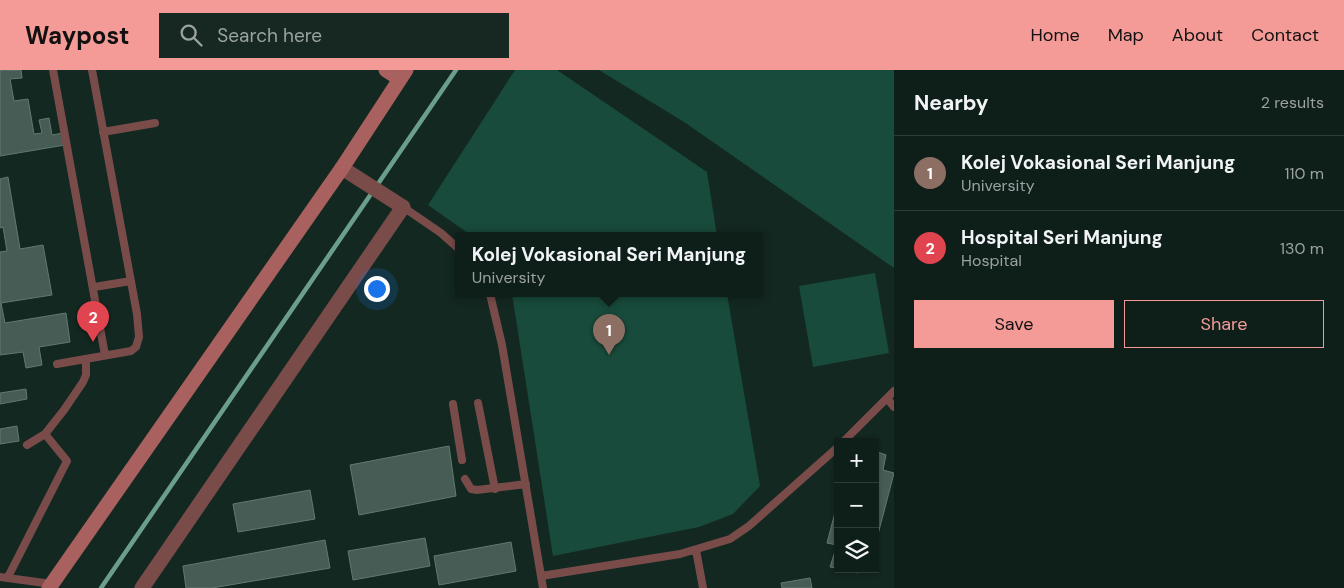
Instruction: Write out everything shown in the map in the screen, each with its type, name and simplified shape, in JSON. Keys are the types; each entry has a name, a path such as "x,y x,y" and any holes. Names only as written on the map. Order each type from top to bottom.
{"street":[{"path":"51,586 342,168 403,75 386,70"},
{"path":"142,588 403,207 342,168"}],"lane":[{"path":"53,70 105,355"},
{"path":"57,364 131,351 136,347 139,337 131,281 92,70"},
{"path":"103,132 155,123"},
{"path":"403,207 441,233 455,245"},
{"path":"94,287 131,281"},
{"path":"491,297 502,345 543,588"},
{"path":"27,445 45,434 83,382 86,375 86,359"},
{"path":"847,438 894,391"},
{"path":"887,398 894,407"},
{"path":"478,403 495,489"},
{"path":"453,404 462,460"},
{"path":"45,434 67,461 4,577 51,586"},
{"path":"541,576 696,550 724,542 736,535 834,449"},
{"path":"466,479 472,489 495,489 526,484"},
{"path":"696,550 703,588"}],"green space":[{"path":"515,70 557,70 707,172 716,232 466,232 428,205"},
{"path":"599,70 894,70 894,268 684,122"},
{"path":"875,273 889,353 813,367 799,286"},
{"path":"512,297 728,297 760,486 733,514 699,527 553,556"}],"building":[{"path":"0,70 21,70 22,78 10,79 14,101 28,99 34,134 42,133 39,120 49,118 52,135 63,133 65,145 0,156"},
{"path":"8,177 20,249 43,245 52,295 1,303 5,323 66,313 70,342 39,347 42,365 26,368 23,352 0,355 0,252 7,251 3,227 0,228 0,179"},
{"path":"26,389 27,399 0,404 0,393"},
{"path":"17,426 19,441 0,444 0,429"},
{"path":"449,446 456,496 359,515 350,465"},
{"path":"879,452 886,455 883,470 894,473 879,531"},
{"path":"310,490 315,519 238,532 233,504"},
{"path":"834,516 834,544 827,543"},
{"path":"425,538 430,566 353,580 348,551"},
{"path":"325,540 330,568 212,588 186,588 183,566"},
{"path":"511,542 516,571 439,585 434,556"},
{"path":"834,554 834,568 830,567"},
{"path":"810,578 812,588 782,588 781,583"}],"waterway":[{"path":"101,588 456,70"}],"place":[{"name":"Hospital Seri Manjung","path":"93,342"},
{"name":"Kolej Vokasional Seri Manjung","path":"609,355"}]}
